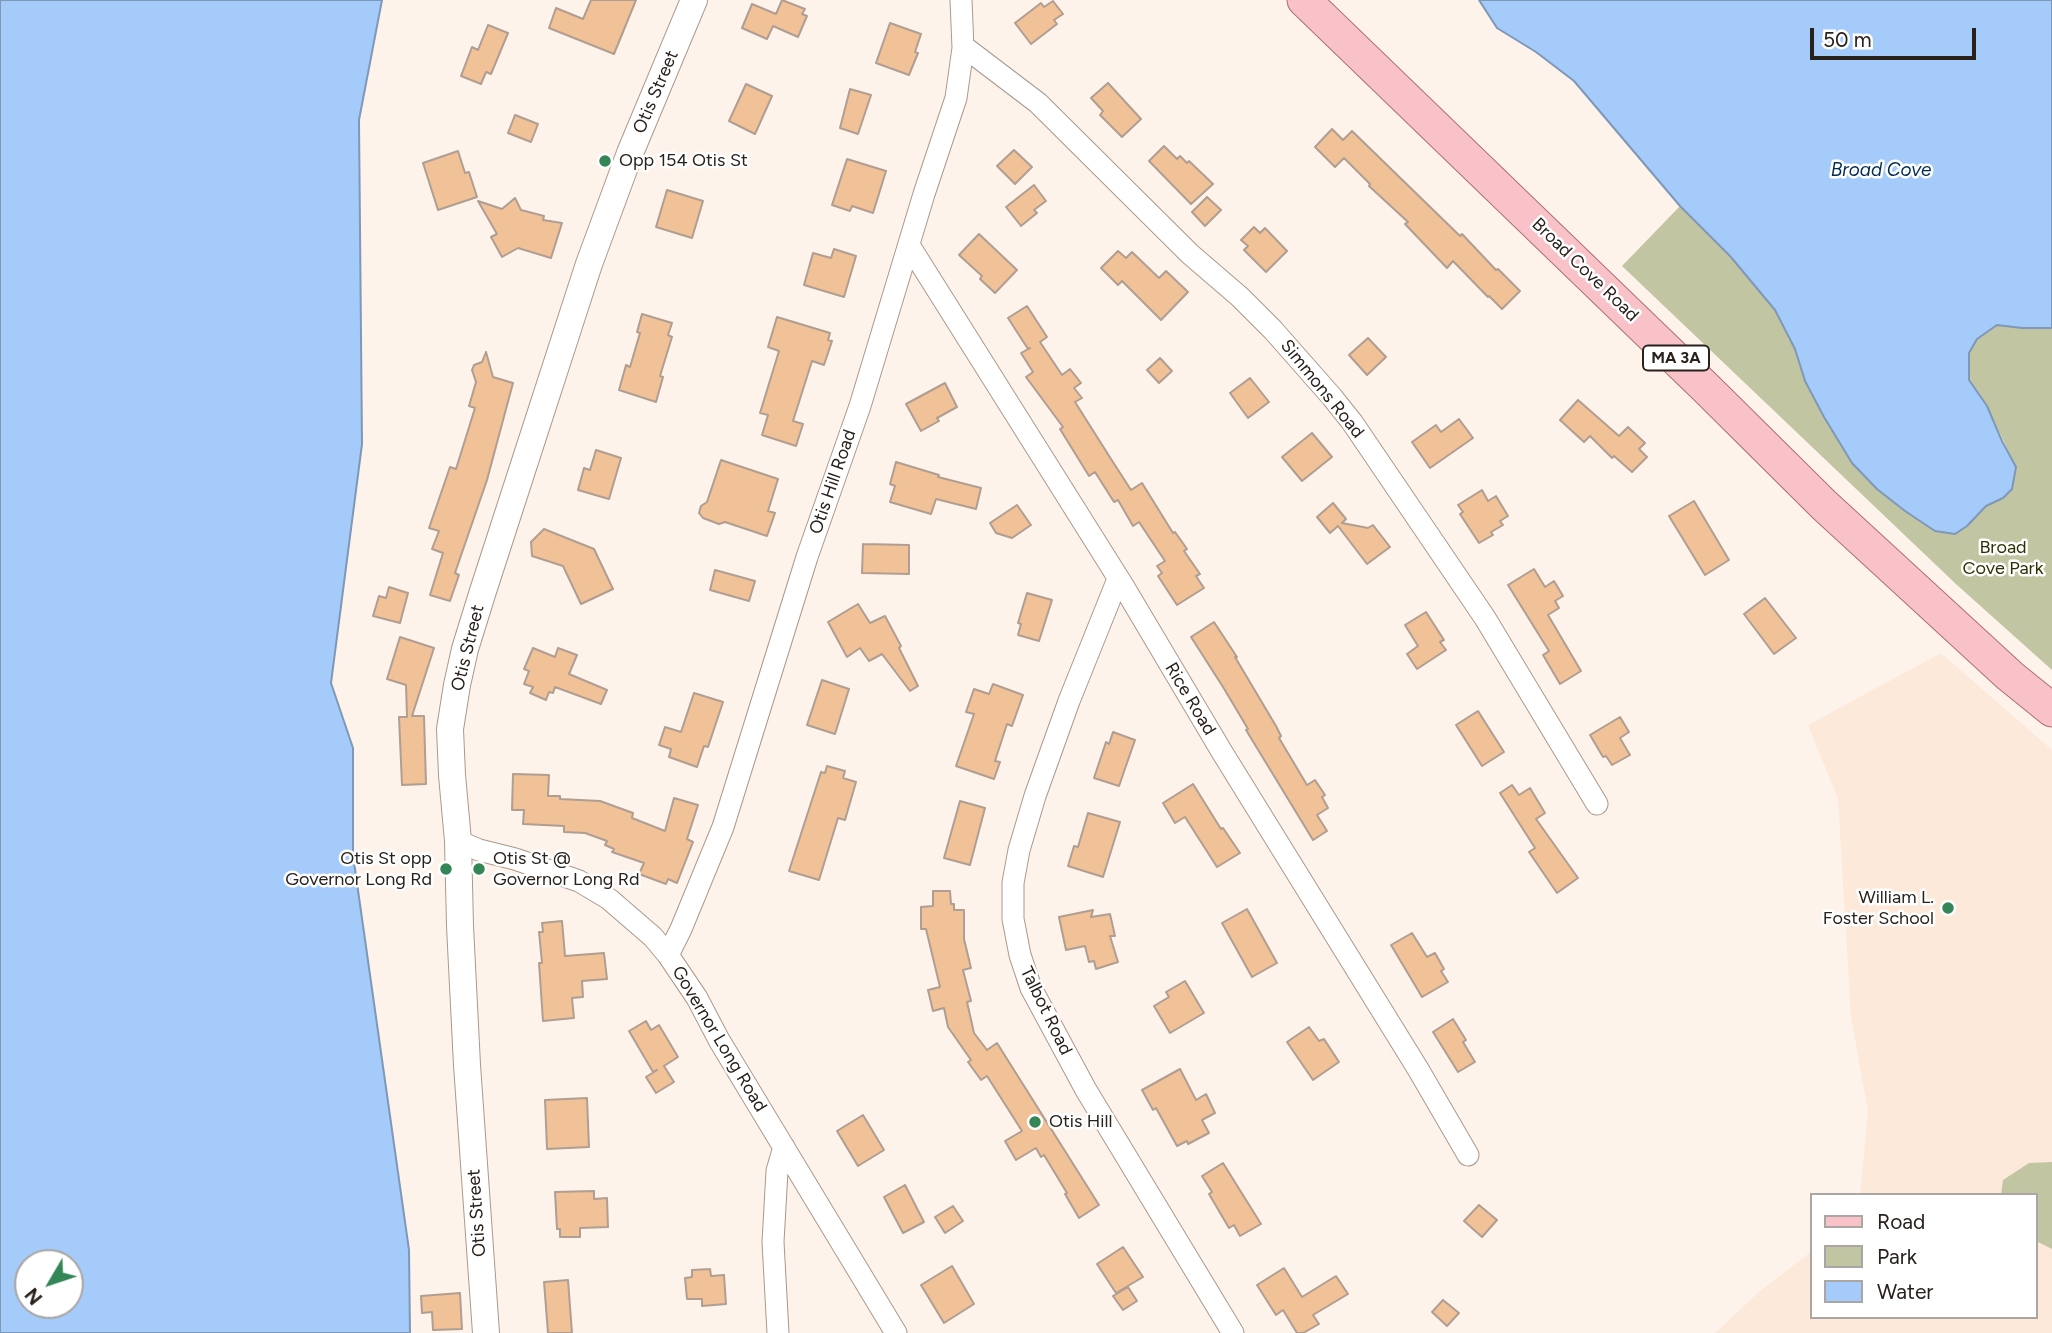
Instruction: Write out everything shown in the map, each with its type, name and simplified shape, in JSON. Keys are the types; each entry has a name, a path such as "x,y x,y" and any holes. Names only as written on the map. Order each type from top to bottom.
{"main road":[{"name":"Broad Cove Road","path":"1304,0 1707,388 1824,505 2010,676 2052,710"}],"street":[{"name":"Otis Street","path":"486,1333 467,1065 458,841 450,729 465,649 589,264 630,153 695,0"},
{"name":"Otis Hill Road","path":"668,955 723,827 807,557 860,406 956,98 963,46 961,0"},
{"name":"Simmons Road","path":"963,46 1038,103 1191,254 1273,330 1332,397 1352,422 1485,618 1597,804"},
{"name":"Rice Road","path":"909,245 1118,579 1468,1155"},
{"name":"Talbot Road","path":"1118,579 1069,701 1035,796 1019,850 1013,883 1013,919 1020,955 1031,988 1086,1090 1233,1333"},
{"name":"Governor Long Road","path":"458,841 579,881 610,899 668,955 697,998 719,1040 896,1333"},
{"path":"778,1333 773,1242 777,1171 784,1147"}],"shaded area":[{"name":"William L. Foster School","path":"1941,653 2052,750 2052,1333 1715,1333 1759,1292 1811,1252 1811,1319 2038,1319 2038,1193 1860,1193 1868,1111 1851,1017 1838,799 1808,725"}],"green space":[{"name":"Broad Cove Park","path":"1680,206 1730,256 1775,310 1795,349 1805,381 1877,489 1936,531 1967,526 1986,506 2003,498 2012,488 2016,467 1987,406 1969,380 1969,353 1977,339 1997,325 2052,328 2052,670 1957,585 1622,266"},
{"path":"2052,1162 2052,1249 2038,1242 2038,1193 2001,1193 2003,1180 2029,1163"}],"water":[{"path":"0,0 382,0 359,120 362,444 331,683 353,748 353,855 409,1250 410,1333 0,1333"},
{"name":"Broad Cove","path":"1479,0 2052,0 2052,328 1997,325 1977,339 1969,353 1969,380 1987,406 2016,467 2012,489 2003,498 1986,506 1967,526 1955,534 1935,531 1877,489 1852,463 1824,417 1805,381 1795,349 1775,310 1730,256 1680,206 1574,81 1536,52 1497,28"}],"building":[{"path":"591,0 636,0 614,54 549,28 556,8 583,19"},
{"path":"782,0 805,9 802,14 807,16 798,37 773,26 767,39 742,28 752,4 776,14"},
{"path":"1053,1 1063,14 1054,20 1057,24 1031,44 1015,23 1041,3 1044,7"},
{"path":"890,23 921,34 915,52 918,53 909,75 876,63"},
{"path":"488,25 508,33 491,74 486,72 481,84 461,76 472,47 478,50"},
{"path":"1108,83 1141,119 1122,137 1100,115 1103,111 1091,98"},
{"path":"746,84 772,96 755,134 729,121"},
{"path":"850,89 871,95 858,134 840,128"},
{"path":"515,115 538,124 531,142 508,133"},
{"path":"1332,129 1343,140 1352,131 1520,291 1502,309 1453,261 1447,268 1405,224 1408,222 1369,186 1344,158 1335,167 1315,147"},
{"path":"1164,146 1177,159 1180,156 1187,163 1189,161 1213,184 1191,204 1149,161"},
{"path":"1014,150 1032,167 1015,184 997,166"},
{"path":"458,151 465,173 469,172 477,197 438,210 423,163"},
{"path":"847,159 886,171 873,213 852,206 850,211 832,205"},
{"path":"1034,185 1046,201 1034,210 1037,213 1021,226 1006,207"},
{"path":"667,190 703,201 692,238 656,227"},
{"path":"1207,197 1221,210 1205,226 1192,212"},
{"path":"515,198 521,210 544,216 543,220 562,223 551,258 518,248 502,257 491,237 497,234 478,201 502,209"},
{"path":"1254,227 1260,233 1265,228 1287,251 1266,272 1244,250 1248,246 1241,240"},
{"path":"979,234 1017,270 995,293 980,279 982,276 959,255"},
{"path":"834,249 856,256 844,297 804,285 813,253 831,258"},
{"path":"1118,251 1126,258 1132,252 1159,278 1166,271 1188,292 1161,320 1122,281 1118,285 1101,268"},
{"path":"1027,306 1047,337 1040,342 1062,375 1070,369 1081,383 1074,388 1082,398 1075,402 1131,490 1142,483 1173,533 1175,532 1187,549 1184,551 1200,574 1196,576 1204,588 1177,605 1158,576 1162,573 1157,566 1165,561 1139,522 1133,526 1118,500 1114,502 1095,472 1089,476 1060,429 1063,427 1026,377 1033,372 1021,353 1030,348 1028,349 1008,318"},
{"path":"642,314 672,323 668,335 672,337 660,376 663,377 656,402 619,390 626,365 630,367 640,333 637,332"},
{"path":"777,317 830,333 828,340 832,341 824,365 812,361 793,421 803,424 796,446 762,435 768,415 760,413 779,351 768,347"},
{"path":"1368,338 1386,357 1367,375 1349,355"},
{"path":"486,352 493,377 513,383 487,480 455,573 459,575 450,601 430,595 443,553 432,549 439,531 429,528 450,467 456,469 475,408 469,406 476,382 472,370 474,365 482,362"},
{"path":"1160,358 1172,371 1159,383 1147,370"},
{"path":"1250,378 1269,402 1248,418 1230,393"},
{"path":"945,383 957,407 921,431 906,404"},
{"path":"1578,400 1619,436 1628,427 1645,443 1639,449 1647,457 1632,472 1614,456 1612,458 1590,436 1584,442 1560,420"},
{"path":"1459,419 1473,438 1430,468 1412,442 1436,425 1441,432"},
{"path":"1312,433 1332,457 1302,481 1282,457"},
{"path":"596,450 621,458 609,499 578,490 584,468 590,470"},
{"path":"721,460 778,479 768,511 775,513 767,536 725,522 719,524 703,518 699,513 701,506 707,502"},
{"path":"896,462 981,488 976,509 936,499 931,514 890,502 895,486 890,484"},
{"path":"1482,490 1488,501 1496,496 1508,516 1500,521 1503,525 1491,532 1493,535 1479,543 1460,514 1463,512 1458,505"},
{"path":"1694,501 1729,560 1705,575 1669,516"},
{"path":"1333,503 1346,519 1342,523 1368,528 1373,525 1390,547 1367,564 1338,526 1330,533 1317,517"},
{"path":"1017,505 1031,525 1012,538 996,533 990,523"},
{"path":"544,529 594,549 613,589 581,604 563,566 532,556 531,542"},
{"path":"863,544 909,545 909,574 862,573"},
{"path":"1534,569 1545,587 1554,581 1563,596 1555,601 1559,608 1548,615 1581,671 1560,684 1543,655 1549,651 1508,585"},
{"path":"715,570 755,581 749,601 710,590"},
{"path":"389,587 408,593 400,623 373,616 379,596 386,598"},
{"path":"1027,593 1052,600 1039,641 1018,635 1021,624 1018,623"},
{"path":"1765,598 1796,638 1774,654 1744,614"},
{"path":"858,604 870,623 885,616 918,686 910,691 882,654 869,661 860,648 847,657 828,622"},
{"path":"1426,612 1444,640 1440,642 1446,650 1417,669 1407,654 1418,646 1405,625"},
{"path":"1214,622 1237,657 1307,785 1315,780 1325,795 1322,797 1328,808 1317,815 1327,831 1313,840 1191,637"},
{"path":"400,637 434,648 412,716 424,716 426,784 402,785 399,717 407,717 406,685 387,679"},
{"path":"533,648 555,657 558,648 577,655 569,674 607,690 601,704 555,687 546,700 530,693 533,687 524,684 529,671 524,669"},
{"path":"822,680 849,689 835,734 807,725"},
{"path":"993,684 1023,695 1012,726 1007,724 995,761 1000,762 994,779 956,766 974,714 966,712 974,689 989,694"},
{"path":"694,693 723,702 708,747 704,746 697,767 669,757 671,749 659,745 665,727 681,732"},
{"path":"1478,711 1504,752 1482,766 1456,725"},
{"path":"1620,717 1629,732 1620,738 1630,755 1612,765 1606,756 1603,757 1590,735"},
{"path":"1113,732 1135,740 1119,786 1094,778 1106,742 1109,744"},
{"path":"827,766 845,771 843,778 856,782 845,820 838,818 819,880 789,871 821,772 825,773"},
{"path":"513,774 549,775 548,796 600,801 633,813 632,818 665,831 674,798 698,805 687,839 693,842 677,883 668,879 666,884 639,874 644,863 612,852 614,849 605,845 607,841 585,833 564,832 564,826 523,824 524,810 512,810"},
{"path":"1193,784 1221,829 1223,828 1240,853 1217,867 1185,817 1175,823 1163,803"},
{"path":"1512,785 1519,795 1530,788 1545,813 1536,819 1578,878 1557,893 1529,852 1535,848 1500,793"},
{"path":"960,801 985,808 970,865 944,858"},
{"path":"1088,813 1120,822 1103,877 1068,866 1074,846 1078,847"},
{"path":"933,891 950,891 954,910 964,910 964,939 971,968 963,970 971,1001 967,1002 974,1033 987,1050 997,1043 1099,1205 1079,1218 1044,1155 1041,1157 1036,1148 1016,1160 1005,1141 1022,1131 987,1076 981,1080 968,1062 971,1060 948,1027 944,1008 933,1011 928,990 940,987 926,929 921,929 921,907 933,906"},
{"path":"1247,909 1277,963 1252,977 1222,923"},
{"path":"1093,910 1091,917 1110,914 1115,936 1110,936 1118,962 1096,969 1094,961 1089,962 1085,946 1066,950 1059,917"},
{"path":"562,921 565,956 604,953 607,979 582,981 583,997 572,998 574,1018 543,1021 539,932 543,932 542,923"},
{"path":"1412,933 1427,957 1435,953 1448,982 1422,997 1391,945"},
{"path":"1185,981 1204,1013 1170,1033 1154,1006 1169,997 1166,992"},
{"path":"1453,1019 1475,1062 1458,1072 1433,1032"},
{"path":"646,1021 651,1030 659,1025 678,1057 664,1066 674,1082 656,1093 646,1077 657,1070 653,1072 629,1031"},
{"path":"1309,1027 1319,1041 1324,1039 1339,1062 1313,1080 1287,1042"},
{"path":"1180,1069 1196,1100 1206,1094 1215,1113 1202,1120 1209,1133 1188,1144 1187,1141 1177,1146 1156,1108 1153,1110 1142,1090"},
{"path":"587,1098 589,1147 547,1149 545,1100"},
{"path":"863,1115 884,1150 858,1166 837,1131"},
{"path":"1223,1163 1261,1224 1240,1236 1234,1225 1229,1228 1202,1176"},
{"path":"905,1185 924,1222 903,1233 884,1197"},
{"path":"594,1191 594,1199 607,1198 608,1227 580,1228 580,1237 560,1237 555,1192"},
{"path":"1479,1205 1497,1220 1482,1237 1464,1221"},
{"path":"953,1206 963,1221 945,1233 935,1217"},
{"path":"1123,1247 1143,1277 1116,1293 1097,1264"},
{"path":"952,1266 974,1304 944,1323 921,1285"},
{"path":"1284,1268 1302,1297 1336,1276 1348,1294 1313,1315 1319,1324 1303,1333 1297,1333 1283,1310 1276,1315 1257,1285"},
{"path":"710,1269 711,1276 724,1275 726,1304 702,1306 702,1299 687,1299 685,1278 692,1277 692,1270"},
{"path":"568,1280 572,1333 548,1333 544,1282"},
{"path":"1128,1287 1137,1301 1123,1310 1113,1296"},
{"path":"460,1293 462,1329 433,1330 432,1312 422,1313 421,1296"},
{"path":"1443,1300 1459,1313 1447,1326 1432,1312"}],"place":[{"name":"Opp 154 Otis St","path":"605,161"},
{"name":"Otis St opp Governor Long Rd","path":"446,869"},
{"name":"Otis St @ Governor Long Rd","path":"479,869"},
{"name":"William L. Foster School","path":"1948,908"},
{"name":"Otis Hill","path":"1035,1122"}]}
